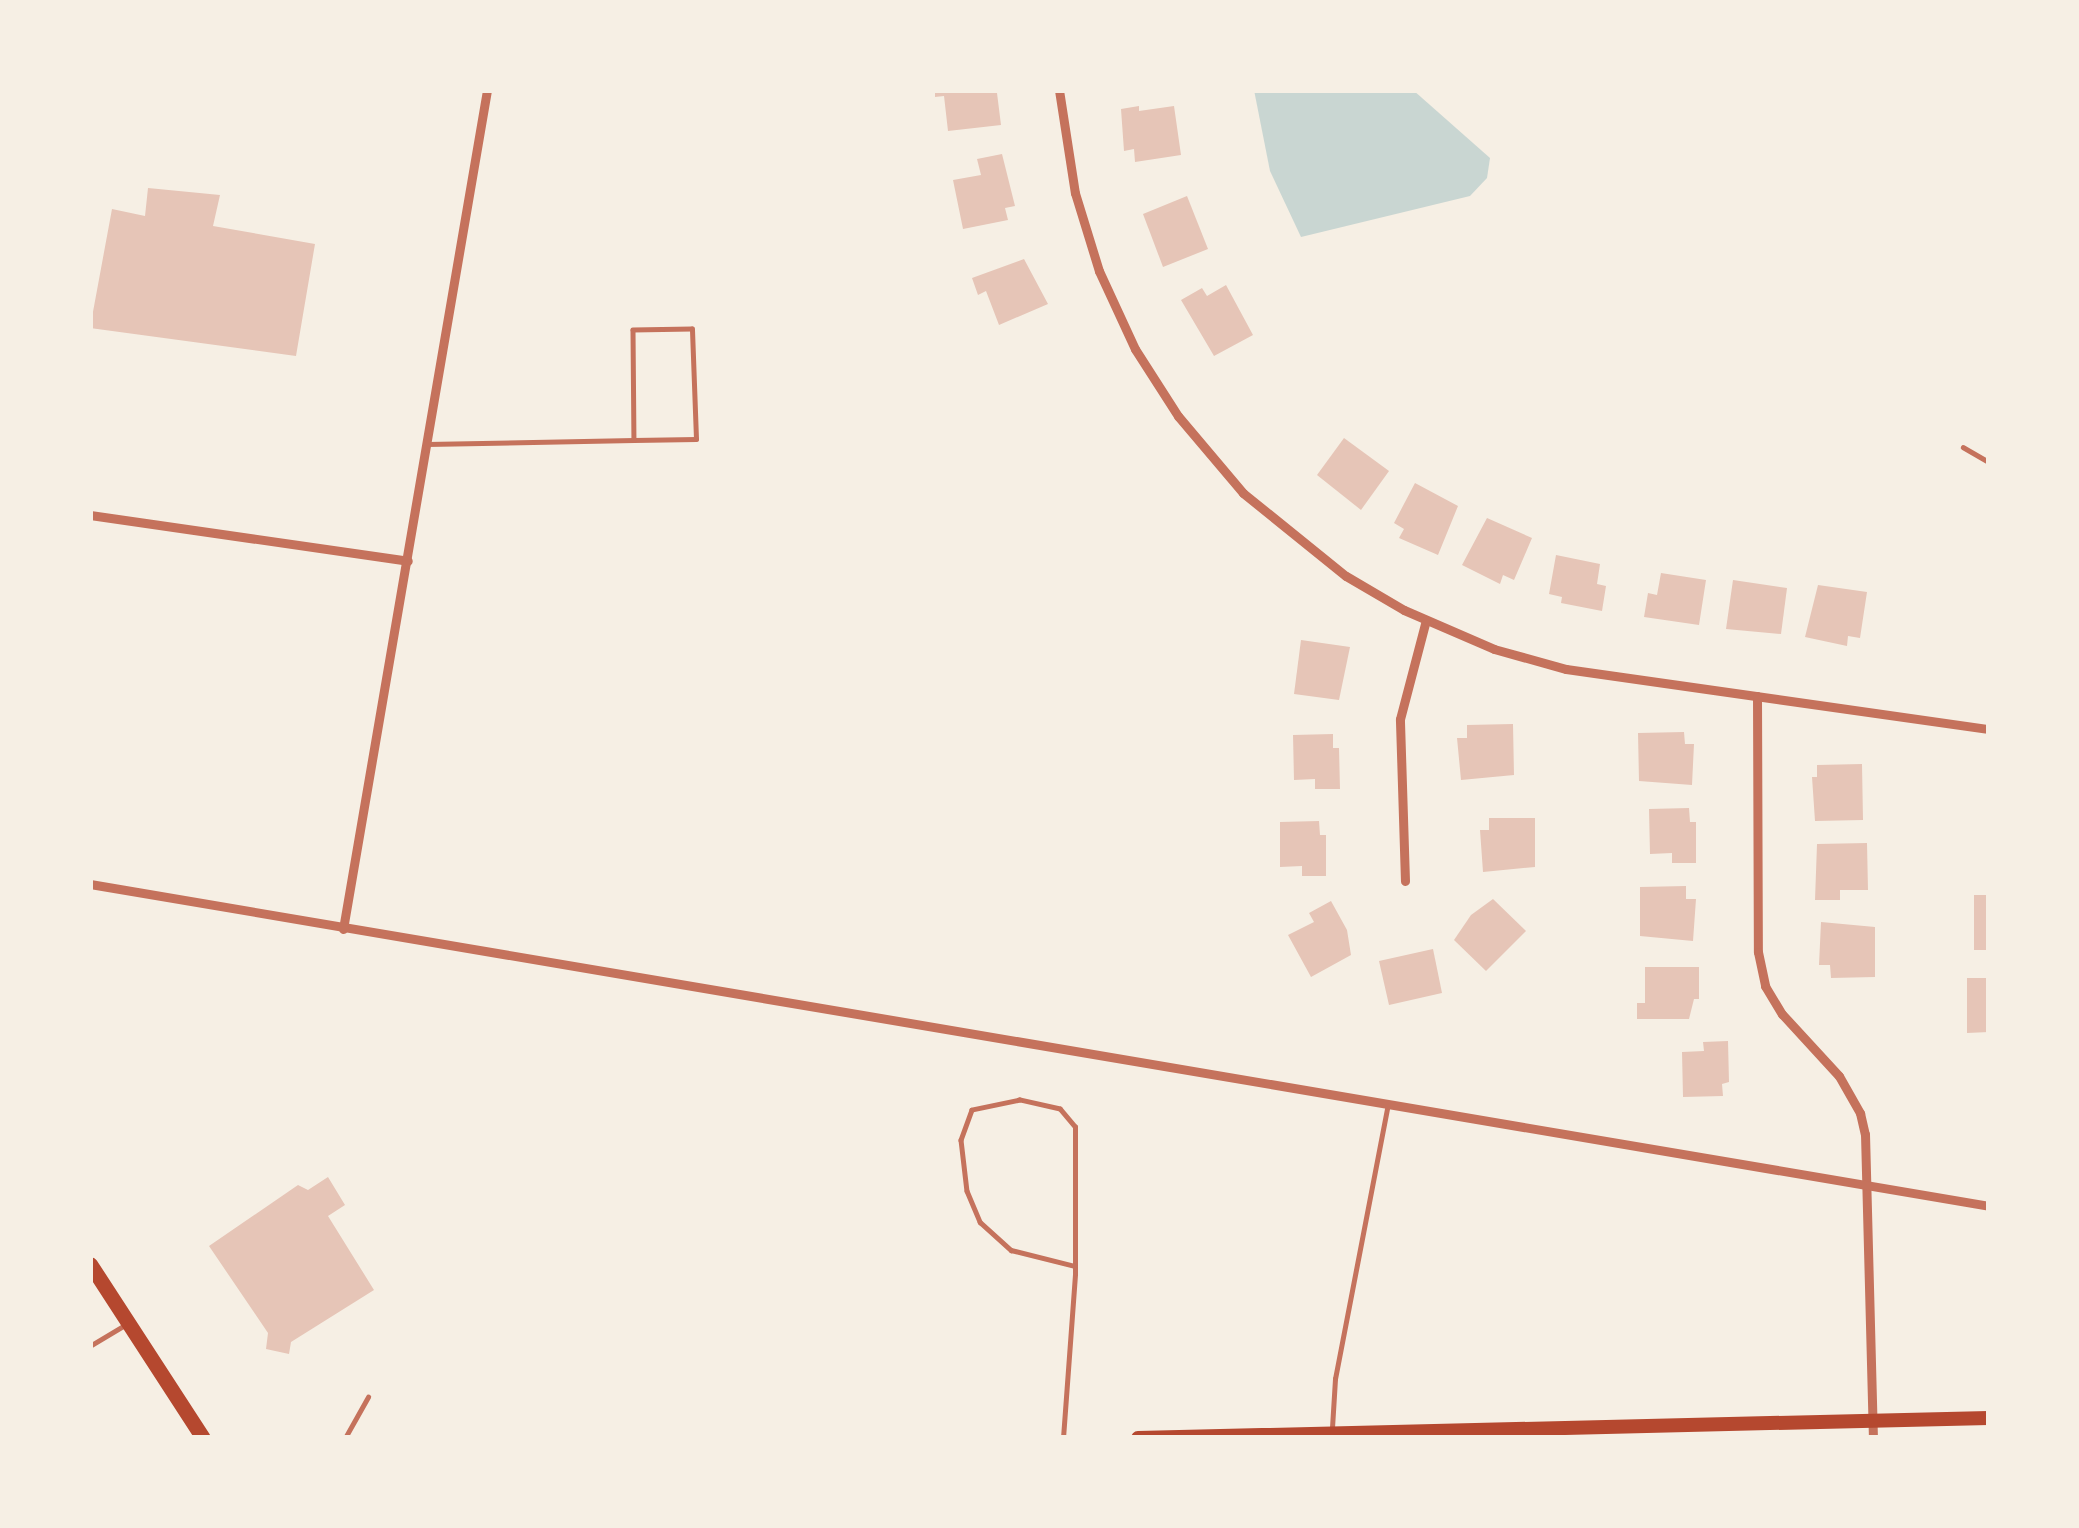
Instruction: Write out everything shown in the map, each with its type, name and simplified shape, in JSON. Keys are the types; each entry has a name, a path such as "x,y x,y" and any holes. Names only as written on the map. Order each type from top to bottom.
{"main road":[{"path":"90,1264 203,1438"},
{"path":"1138,1438 1989,1418"}],"street":[{"path":"343,929 487,90"},
{"path":"1059,90 1066,155 1099,271 1135,349 1178,416 1243,493 1294,539 1426,620 1494,649 1566,669 1989,729"},
{"path":"90,515 408,561"},
{"path":"1405,881 1400,719 1426,620"},
{"path":"1757,696 1758,952 1765,986 1782,1014 1839,1076 1860,1113 1867,1187 1873,1438"},
{"path":"90,884 1989,1206"}],"lane":[{"path":"427,444 696,439 692,329 633,330 634,440"},
{"path":"1964,447 1989,462"},
{"path":"1063,1438 1075,1267 1076,1127 1060,1109 1020,1100 972,1110 961,1140 967,1191 980,1222 1011,1250 1075,1267"},
{"path":"1332,1433 1335,1379 1387,1106"},
{"path":"90,1346 128,1323"},
{"path":"346,1438 368,1397"}],"shaded area":[{"path":"1254,90 1413,90 1490,158 1487,178 1470,196 1301,237 1270,171"}],"building":[{"path":"935,90 997,93 1001,125 948,131 944,96 935,97"},
{"path":"1139,106 1139,111 1174,106 1181,155 1135,162 1134,149 1124,151 1121,109"},
{"path":"1002,154 1015,206 1005,208 1008,220 963,229 953,180 981,175 977,159"},
{"path":"148,188 220,195 213,226 315,244 296,356 90,328 112,209 145,216"},
{"path":"1187,196 1208,249 1163,267 1143,214"},
{"path":"1024,259 1048,304 999,325 986,291 978,295 972,278"},
{"path":"1226,285 1253,335 1214,356 1181,300 1202,288 1207,296"},
{"path":"1344,438 1389,471 1361,510 1317,475"},
{"path":"1415,483 1458,506 1438,555 1399,538 1404,529 1394,523"},
{"path":"1487,518 1532,538 1514,580 1503,575 1500,584 1462,565"},
{"path":"1556,555 1600,564 1597,584 1606,586 1602,611 1561,603 1562,597 1549,594"},
{"path":"1661,573 1706,580 1699,625 1644,617 1648,593 1657,595"},
{"path":"1733,580 1787,588 1781,634 1726,629"},
{"path":"1818,585 1867,592 1860,638 1848,636 1847,646 1805,637"},
{"path":"1301,640 1350,647 1339,700 1294,694"},
{"path":"1513,724 1514,775 1461,780 1457,738 1467,738 1467,725"},
{"path":"1684,732 1685,744 1694,744 1692,785 1639,781 1638,733"},
{"path":"1333,734 1333,748 1339,748 1340,789 1315,789 1315,779 1294,780 1293,735"},
{"path":"1862,764 1863,820 1815,821 1812,777 1817,777 1817,765"},
{"path":"1689,808 1690,822 1696,822 1696,863 1672,863 1672,853 1650,854 1649,809"},
{"path":"1489,818 1535,818 1535,867 1483,872 1480,830 1489,830"},
{"path":"1319,821 1320,835 1326,835 1326,876 1302,876 1302,866 1280,867 1280,822"},
{"path":"1867,843 1868,890 1840,890 1840,900 1815,900 1817,844"},
{"path":"1686,886 1686,899 1696,899 1693,941 1640,936 1640,887"},
{"path":"1974,895 1989,895 1989,950 1974,950"},
{"path":"1493,899 1526,931 1486,971 1454,940 1471,915"},
{"path":"1331,901 1347,930 1351,955 1311,977 1288,935 1314,922 1309,913"},
{"path":"1821,922 1875,927 1875,977 1831,978 1830,965 1819,965"},
{"path":"1433,949 1442,993 1389,1005 1379,961"},
{"path":"1645,967 1699,967 1699,999 1694,999 1689,1019 1637,1019 1637,1003 1645,1003"},
{"path":"1967,978 1989,978 1989,1032 1967,1033"},
{"path":"1728,1041 1729,1082 1722,1084 1723,1096 1683,1097 1682,1052 1704,1051 1703,1042"},
{"path":"328,1177 345,1205 328,1216 374,1290 291,1342 289,1354 266,1349 268,1333 209,1246 298,1185 308,1190"}]}
